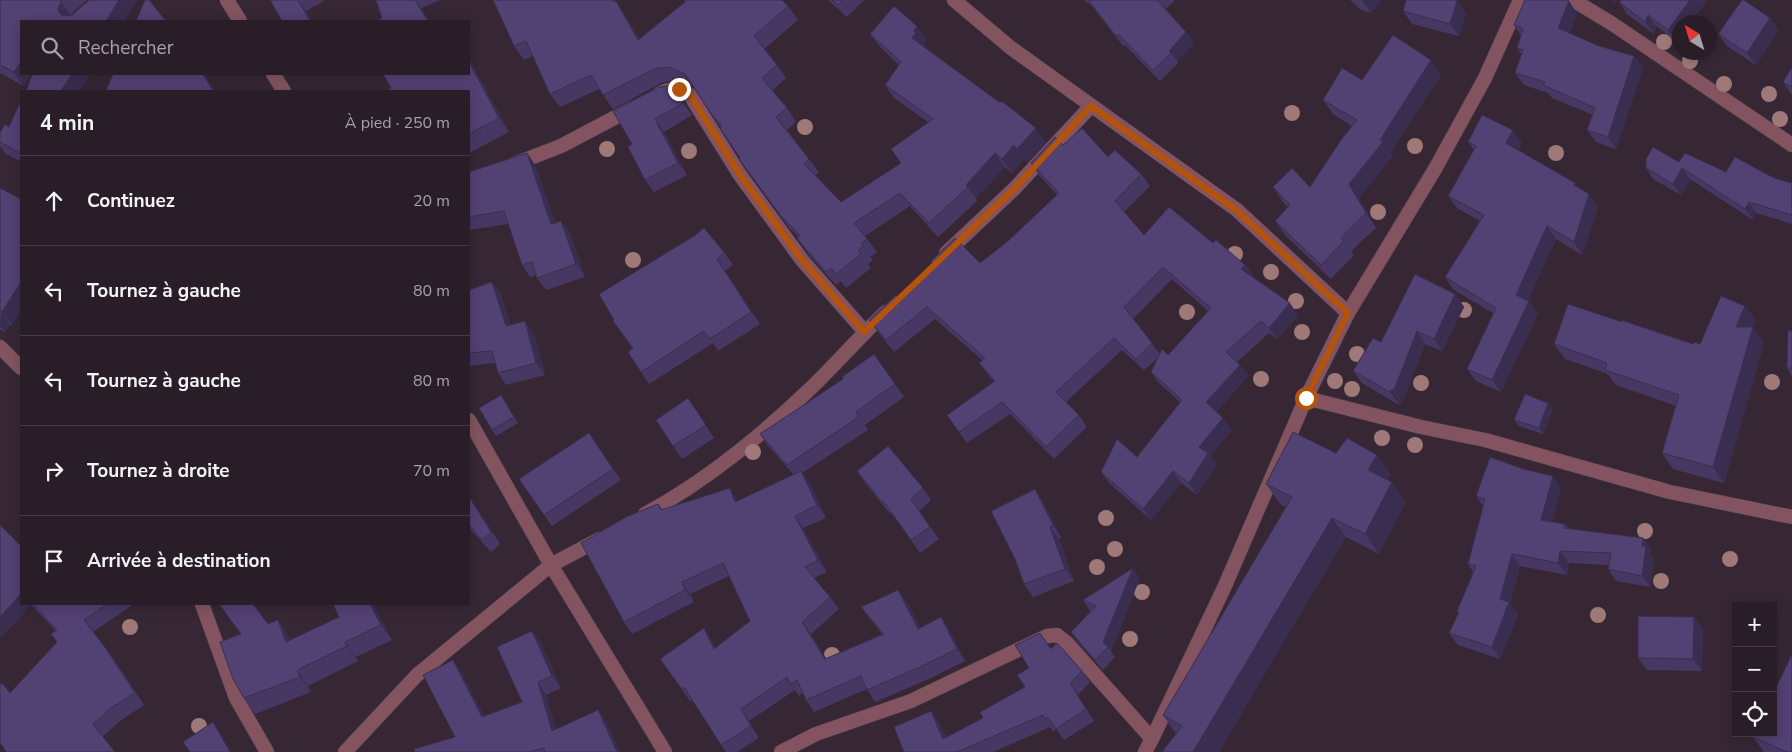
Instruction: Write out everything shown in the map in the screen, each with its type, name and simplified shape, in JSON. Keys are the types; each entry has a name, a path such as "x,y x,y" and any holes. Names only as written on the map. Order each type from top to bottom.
{"street":[{"path":"227,0 239,20"},
{"path":"954,0 1011,48 1236,210 1348,313"},
{"path":"1145,752 1224,588 1306,398 1348,313 1435,169 1485,78 1520,0"},
{"path":"1574,0 1612,23 1792,144"},
{"path":"274,75 283,90"},
{"path":"496,170 561,146 665,91 679,89 690,95 740,175 802,260 864,332"},
{"path":"934,265 1014,189 1091,106"},
{"path":"633,520 696,483 762,433 812,387 864,332 892,306"},
{"path":"0,347 20,367"},
{"path":"1306,398 1421,427 1485,440 1670,492 1792,517"},
{"path":"470,422 551,565 665,752"},
{"path":"345,752 417,674 551,565 609,534"},
{"path":"202,605 236,698 267,752"},
{"path":"781,752 816,734 911,701 1047,636 1058,635 1152,739"}],"building":[{"path":"0,0 62,0 58,9 60,14 64,16 72,15 89,0 119,0 107,20 20,20 20,63 14,72 0,65"},
{"path":"145,0 149,0 165,20 136,20"},
{"path":"270,0 298,0 309,20 281,20"},
{"path":"376,0 415,0 427,20 377,20 382,18"},
{"path":"493,0 613,0 614,2 616,1 638,40 685,2 684,0 782,0 788,6 754,36 777,65 762,78 787,108 776,117 809,159 804,164 841,202 901,163 891,149 933,119 885,85 901,62 870,34 894,6 917,26 914,31 916,33 912,38 999,102 1003,102 1036,128 1017,149 1014,145 1002,159 995,153 966,185 968,187 929,223 900,193 854,223 867,239 861,243 863,246 858,250 861,254 836,274 831,268 826,272 799,241 797,237 800,235 780,215 739,159 720,128 722,126 712,115 685,74 669,67 654,69 603,95 591,75 550,94 526,41 514,46"},
{"path":"833,0 842,0 838,5"},
{"path":"1088,0 1157,0 1186,32 1169,51 1171,53 1153,70 1118,34 1116,36"},
{"path":"1406,0 1457,1 1450,24 1403,11"},
{"path":"1525,0 1568,0 1558,28 1599,46 1634,56 1608,137 1587,130 1595,108 1543,85 1545,82 1515,73 1523,50 1517,48 1523,29 1514,25"},
{"path":"1622,0 1690,0 1679,15 1672,15 1672,25 1668,30 1648,15 1645,22 1619,2"},
{"path":"1742,0 1770,18 1747,53 1718,34"},
{"path":"1393,35 1431,60 1380,140 1383,142 1349,184 1366,213 1341,238 1344,241 1321,265 1275,221 1290,205 1273,187 1292,168 1310,187 1341,140 1357,120 1323,100 1342,68 1362,80"},
{"path":"470,64 499,118 470,133 470,90 387,90 391,88 384,75 470,75"},
{"path":"1792,67 1792,87 1783,82"},
{"path":"32,75 71,75 62,90 26,90"},
{"path":"113,75 204,75 212,90 106,90"},
{"path":"669,86 675,89 683,103 655,119 678,163 645,180 628,147 632,144 613,111 659,87"},
{"path":"20,102 20,153 0,142 0,133 5,124 9,127"},
{"path":"1482,115 1513,130 1506,143 1575,183 1574,185 1589,194 1574,242 1547,226 1516,295 1529,301 1492,380 1467,369 1496,308 1445,277 1484,215 1448,196 1476,146 1468,142"},
{"path":"1082,128 1108,157 1115,150 1141,174 1115,201 1144,235 1169,207 1213,243 1216,240 1245,265 1241,269 1290,303 1269,328 1261,321 1226,352 1240,365 1206,402 1223,418 1199,447 1208,453 1189,483 1173,471 1143,509 1101,472 1117,439 1137,457 1182,400 1151,372 1162,349 1168,355 1211,308 1163,267 1124,307 1152,343 1136,359 1114,338 1056,392 1079,415 1046,447 1002,402 959,432 947,415 995,381 979,363 985,358 927,307 886,340 869,320 896,295 899,299 934,265 931,261 955,238 980,263 1007,242 1059,193 1031,163 1055,137 1063,145"},
{"path":"1653,147 1679,162 1685,153 1726,172 1735,157 1774,178 1792,183 1792,215 1749,202 1745,209 1682,168 1673,184 1646,168 1646,159"},
{"path":"527,153 551,224 561,221 576,264 537,278 532,262 522,265 504,211 470,217 470,172"},
{"path":"0,188 20,198 20,284 2,312 0,312"},
{"path":"704,228 724,252 717,259 751,312 710,339 704,331 641,372 628,352 633,348 613,321 599,294"},
{"path":"1415,274 1455,294 1434,339 1417,331 1394,390 1392,389 1390,392 1353,371 1373,338 1381,342"},
{"path":"492,282 506,326 525,321 536,363 498,373 492,351 470,353 470,290"},
{"path":"1721,296 1745,306 1736,327 1753,327 1713,467 1662,453 1679,395 1605,370 1607,363 1554,344 1568,304 1693,344 1694,342 1700,344"},
{"path":"1788,331 1792,331 1792,368 1787,368"},
{"path":"874,354 895,384 856,412 859,417 787,465 760,434 843,379 842,377"},
{"path":"1525,394 1548,403 1539,428 1514,420"},
{"path":"501,395 514,417 492,430 479,408"},
{"path":"688,398 706,425 673,446 656,420"},
{"path":"1293,432 1336,453 1347,438 1377,455 1368,470 1392,482 1365,534 1332,518 1193,752 1162,752 1182,726 1163,715 1292,497 1266,484"},
{"path":"589,433 613,469 544,515 519,479"},
{"path":"888,446 923,488 911,499 930,527 911,540 883,501 857,471"},
{"path":"1490,457 1523,469 1553,476 1541,520 1565,524 1564,528 1643,538 1642,546 1646,547 1642,576 1608,569 1611,553 1560,551 1558,563 1512,554 1500,599 1509,602 1492,647 1449,633 1476,566 1468,564 1485,499 1476,496"},
{"path":"801,471 817,505 795,516 818,560 805,567 830,597 802,622 825,659 884,634 861,607 898,590 918,629 941,617 957,649 867,690 861,676 806,700 797,680 790,684 787,677 741,709 751,726 721,745 684,687 682,689 660,659 704,628 714,649 750,621 723,563 682,582 685,590 624,622 581,543 626,517 658,504 661,510 730,488 735,502"},
{"path":"1035,489 1053,525 1050,527 1065,569 1024,584 1015,559 991,511"},
{"path":"470,499 491,532 482,540 470,526"},
{"path":"0,525 20,545 20,595 0,617"},
{"path":"1133,568 1103,642 1108,647 1095,660 1071,632 1096,606 1083,600"},
{"path":"34,605 106,605 84,620 104,646 135,693 111,708 93,724 115,752 6,752 0,742 0,685 2,683 10,693 57,642 51,634 57,630"},
{"path":"220,605 254,605 268,624 278,620 286,642 339,617 333,605 371,605 381,625 345,642 347,646 297,670 300,677 244,698 233,679 220,642 241,634"},
{"path":"1638,616 1694,617 1693,659 1638,658"},
{"path":"532,631 552,676 538,682 552,731 598,710 617,752 545,752 544,748 529,752 415,752 414,749 455,737 423,675 453,660 482,717 522,702 497,647"},
{"path":"1040,633 1051,649 1057,643 1082,671 1070,683 1086,709 1056,729 1048,717 1045,719 1043,715 957,752 904,752 894,727 931,711 943,739 983,718 980,712 1025,687 1017,675 1029,668 1015,645"},
{"path":"1792,654 1792,752 1787,752 1753,737 1777,737 1777,686"},
{"path":"213,722 230,752 190,752 183,742"}],"route":[{"path":"679,89 690,95 740,175 802,260 864,332 1014,189 1091,106 1236,210 1348,313 1306,398"}]}
